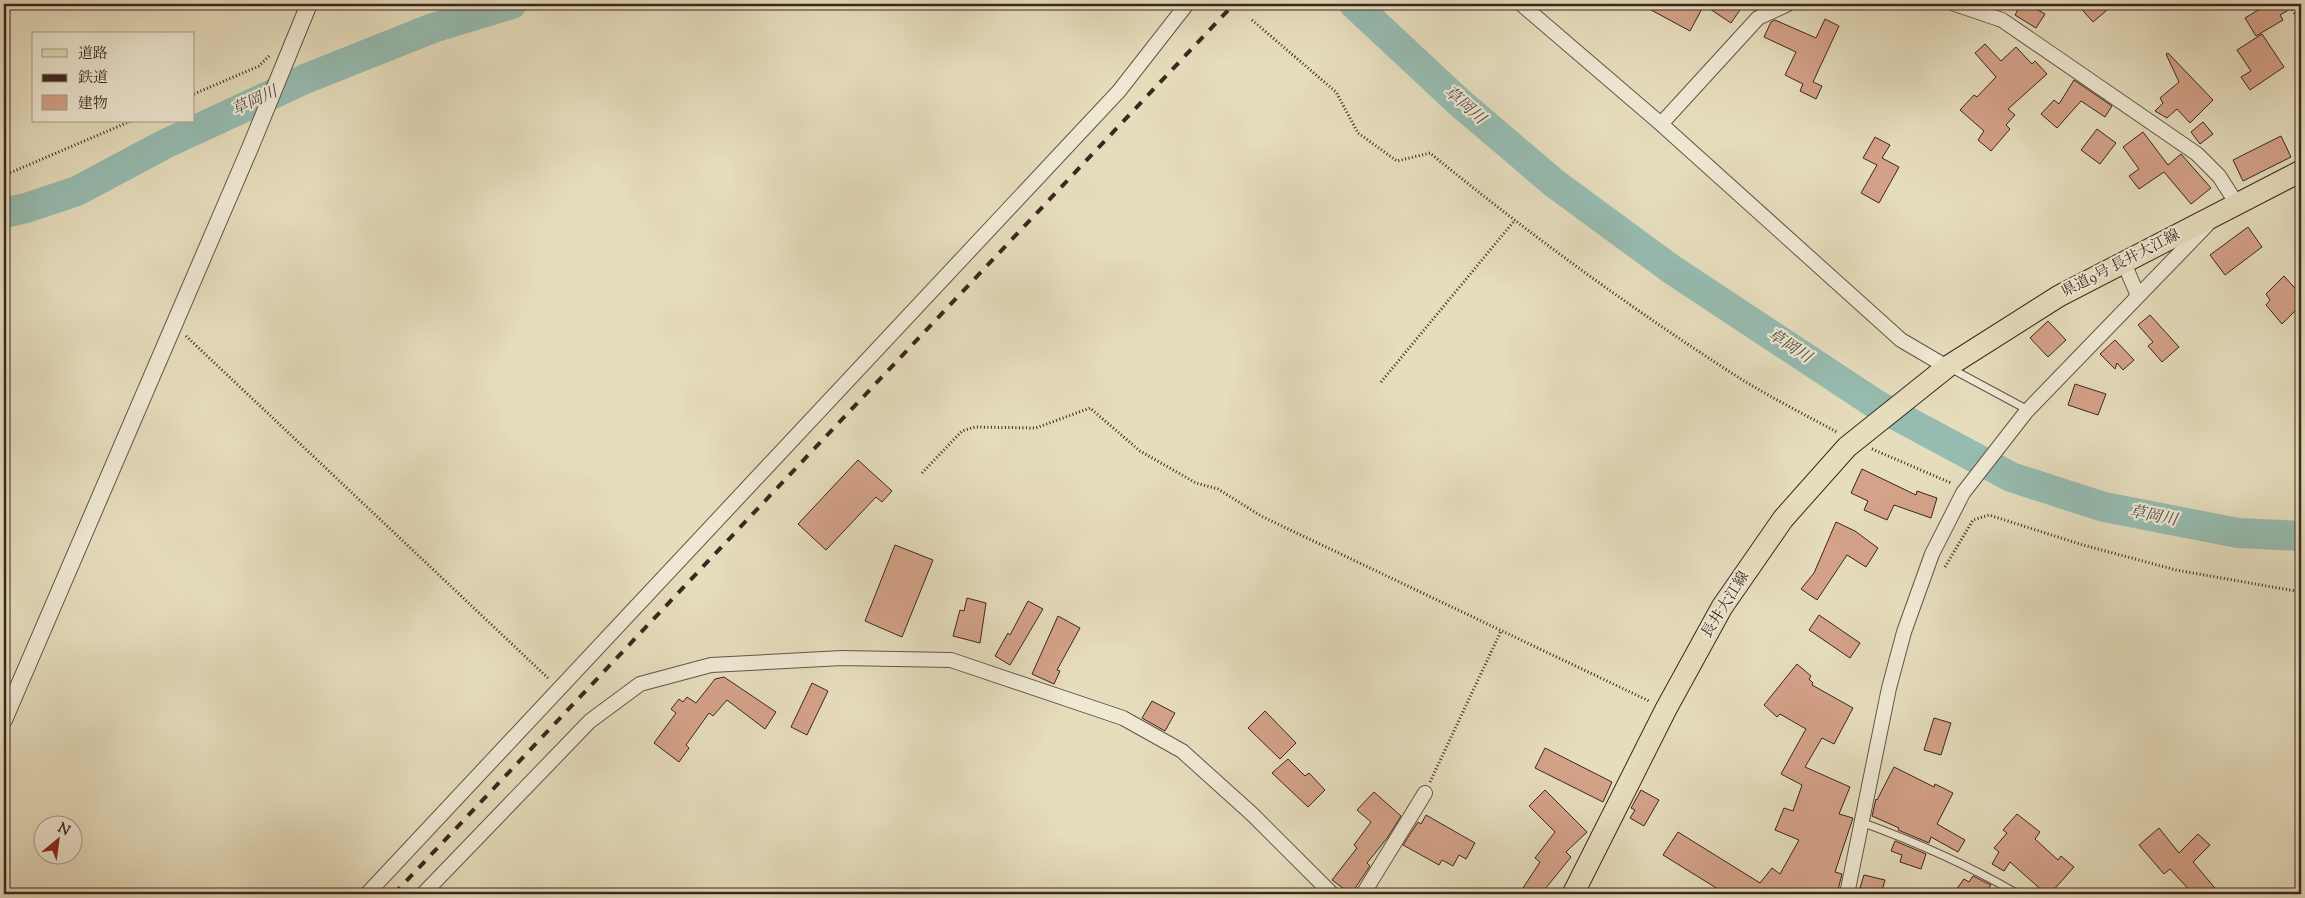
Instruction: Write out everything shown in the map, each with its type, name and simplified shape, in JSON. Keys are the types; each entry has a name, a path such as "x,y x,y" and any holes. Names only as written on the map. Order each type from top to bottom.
{"main road":[{"name":"県道9号 長井大江線","path":"1947,367 2059,296 2301,171"},
{"name":"長井大江線","path":"1573,894 1666,709 1722,607 1778,527 1850,444 1947,367"}],"street":[{"path":"4,720 250,148 309,4"},
{"path":"367,894 1119,91 1186,4"},
{"path":"1521,4 1661,124 1901,340 1947,367"},
{"path":"1661,124 1758,18 1788,4"},
{"path":"1955,4 2002,20 2197,154 2219,176 2237,204"},
{"path":"1847,894 1889,688 1904,632 1932,554 1964,491 2027,411 2217,216"},
{"path":"2124,263 2138,296"},
{"path":"423,894 590,722 640,684 711,665 842,658 951,660 1123,718 1182,751 1252,814 1332,894"},
{"path":"1364,894 1425,793"}],"lane":[{"path":"1947,367 2027,411"},
{"path":"1861,822 1919,843 1984,874 2018,894"}],"path":[{"path":"2288,4 2301,22"},
{"path":"1252,20 1336,92 1358,133 1397,160 1430,153 1515,220 1638,311 1743,380 1850,444 1964,491"},
{"path":"195,94 260,66 273,52"},
{"path":"4,174 129,122"},
{"path":"1381,382 1515,220"},
{"path":"173,324 560,689"},
{"path":"922,473 962,431 975,427 1036,428 1090,408 1140,451 1196,483 1218,489 1261,516 1666,709"},
{"path":"1941,573 1973,520 1990,515 2083,545 2176,570 2301,592"},
{"path":"1425,793 1501,630"}],"building":[{"path":"1640,4 1744,4 1731,23 1704,5 1690,31"},
{"path":"2021,4 2027,4 2045,14 2036,28 2015,15"},
{"path":"2077,4 2114,4 2093,22"},
{"path":"2268,4 2299,4 2280,15 2283,20 2256,36 2245,18"},
{"path":"1825,19 1839,26 1813,82 1822,86 1816,99 1800,91 1803,84 1785,75 1796,52 1764,37 1771,22 1775,20 1816,38"},
{"path":"2262,34 2284,67 2250,90 2241,77 2251,71 2237,50"},
{"path":"1985,44 2001,61 2016,47 2032,64 2035,61 2047,74 2008,109 2015,115 2006,125 2010,129 1991,151 1978,140 1984,131 1960,110 1974,95 1977,97 1996,77 1975,53"},
{"path":"2168,53 2213,100 2190,123 2177,109 2167,118 2155,111 2163,103 2160,98 2179,82 2166,54"},
{"path":"2074,80 2112,106 2105,117 2081,101 2057,128 2041,114 2054,100 2059,104"},
{"path":"2203,122 2213,134 2200,144 2191,132"},
{"path":"2097,129 2116,143 2100,164 2081,150"},
{"path":"2143,132 2168,165 2181,154 2211,188 2191,204 2164,172 2139,189 2129,176 2139,169 2123,147"},
{"path":"2281,136 2291,157 2243,181 2233,160"},
{"path":"1875,137 1890,145 1882,158 1899,167 1879,203 1861,193 1877,165 1863,158"},
{"path":"2248,227 2262,247 2225,275 2210,255"},
{"path":"2284,276 2301,295 2301,305 2282,324 2266,305 2270,300 2266,294"},
{"path":"2150,315 2179,347 2162,362 2148,346 2153,342 2138,325"},
{"path":"2048,321 2066,340 2048,357 2030,338"},
{"path":"2115,340 2134,360 2123,370 2117,363 2115,369 2100,354"},
{"path":"2075,384 2106,394 2098,415 2068,405"},
{"path":"858,460 892,491 882,502 876,497 826,550 798,524"},
{"path":"1862,469 1916,495 1917,491 1937,498 1931,518 1894,505 1887,520 1864,510 1868,501 1851,493"},
{"path":"1836,522 1855,531 1878,548 1866,567 1847,555 1817,600 1801,589 1814,573"},
{"path":"895,545 933,560 902,637 865,621"},
{"path":"967,598 986,603 980,643 953,636 960,610 964,611"},
{"path":"1028,601 1043,609 1010,665 995,656 1008,633 1010,635"},
{"path":"1819,615 1860,643 1850,658 1809,630"},
{"path":"1058,616 1080,628 1057,670 1060,671 1054,684 1032,674"},
{"path":"1797,664 1811,676 1809,679 1813,683 1812,685 1853,708 1834,744 1822,738 1805,767 1850,787 1839,814 1853,818 1835,872 1842,874 1837,894 1726,894 1663,855 1678,832 1760,883 1772,868 1780,874 1799,840 1775,830 1784,808 1793,811 1802,785 1781,774 1806,729 1780,714 1777,717 1764,705"},
{"path":"724,677 776,712 765,729 727,700 713,716 709,713 686,745 689,748 679,762 654,743 676,713 671,709 679,699 683,702 687,697 696,703 715,679"},
{"path":"812,683 828,691 807,735 791,727"},
{"path":"1152,701 1175,713 1165,731 1142,718"},
{"path":"1265,711 1296,743 1280,759 1248,728"},
{"path":"1934,718 1951,723 1941,755 1924,750"},
{"path":"1545,748 1612,782 1603,802 1535,768"},
{"path":"1288,759 1305,776 1309,773 1325,790 1308,807 1272,773"},
{"path":"1894,767 1934,787 1935,784 1953,793 1937,824 1965,840 1958,852 1931,837 1929,843 1898,830 1899,828 1872,816 1876,799"},
{"path":"1545,790 1587,832 1566,852 1571,857 1541,894 1519,894 1540,862 1535,858 1555,832 1529,806"},
{"path":"1641,790 1659,800 1644,826 1630,818 1635,810 1631,808"},
{"path":"1374,792 1401,816 1388,837 1367,863 1370,866 1351,894 1332,880 1357,848 1354,845 1371,822 1357,810"},
{"path":"2017,814 2040,832 2035,839 2058,860 2061,856 2074,867 2050,894 2046,894 2010,862 2004,871 1992,864 1999,852 1994,848 2007,833 2003,830"},
{"path":"1426,815 1475,843 1466,859 1459,855 1453,866 1442,860 1439,865 1403,845 1418,822 1421,824"},
{"path":"2159,828 2179,853 2198,834 2210,845 2193,862 2220,894 2193,894 2170,869 2164,874 2139,845"},
{"path":"1895,841 1926,854 1921,869 1900,862 1902,855 1891,851"},
{"path":"1864,875 1885,880 1881,894 1865,894 1867,890 1860,888"},
{"path":"1973,876 1991,885 1986,894 1953,894 1964,879 1969,882"}],"waterway":[{"name":"草岡川","path":"4,213 26,208 77,191 165,144 305,79 433,28 512,4"},
{"name":"草岡川","path":"1354,4 1459,102 1554,183 1671,269 1877,405 2011,477 2104,507 2238,533 2301,536"}],"railway":[{"path":"394,894 1234,4"}]}
